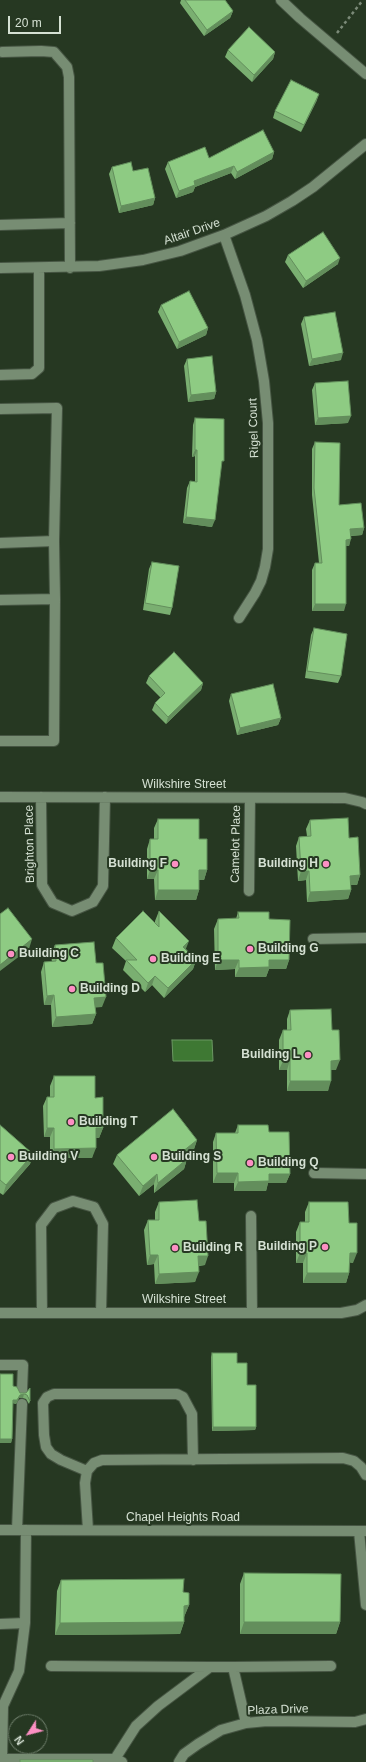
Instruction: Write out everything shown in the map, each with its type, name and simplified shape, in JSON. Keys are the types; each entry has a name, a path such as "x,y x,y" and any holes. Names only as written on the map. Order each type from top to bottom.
{"street":[{"path":"281,0 366,74"},
{"path":"2,52 54,52 67,67 69,77 70,268"},
{"name":"Altair Drive","path":"0,268 70,268 123,264 180,251 224,235 266,216 297,198 323,180 366,144"},
{"path":"0,225 70,223"},
{"name":"Rigel Court","path":"224,235 245,295 258,340 265,388 268,423 268,550 265,567 258,587 239,618"},
{"path":"0,375 32,374 39,368 39,268"},
{"path":"0,409 57,408 54,541 54,741 0,741"},
{"path":"0,543 54,541"},
{"path":"0,600 55,599"},
{"name":"Wilkshire Street","path":"0,797 345,798 366,804"},
{"name":"Brighton Place","path":"42,797 42,886 53,903 72,911 93,902 103,886 105,798"},
{"name":"Camelot Place","path":"249,891 250,798"},
{"path":"313,939 366,938"},
{"path":"314,1174 366,1174"},
{"path":"42,1313 41,1225 54,1208 73,1201 94,1207 103,1224 101,1313"},
{"path":"251,1216 252,1314"},
{"name":"Wilkshire Street","path":"0,1313 340,1313 357,1310 366,1305"},
{"path":"0,1365 23,1365 22,1391"},
{"path":"87,1471 61,1460 51,1454 46,1447 44,1436 43,1403 47,1397 54,1394 177,1394 184,1397 192,1414 193,1460"},
{"path":"22,1404 19,1474 25,1623 19,1671 3,1706 1,1715 1,1760 117,1761 136,1726 158,1706 210,1667"},
{"path":"88,1530 85,1483 87,1471 94,1463 102,1460 343,1458 354,1461 361,1467 366,1475"},
{"name":"Chapel Heights Road","path":"0,1530 363,1531"},
{"path":"363,1531 366,1605"},
{"path":"0,1624 25,1623"},
{"path":"51,1666 330,1666"},
{"path":"233,1667 246,1723"},
{"name":"Plaza Drive","path":"179,1762 184,1754 221,1730 246,1723 267,1721 356,1722 366,1718"}],"path":[{"path":"329,43 363,0"}],"shaded area":[{"path":"172,1040 212,1040 213,1061 173,1061"}],"building":[{"path":"185,0 225,0 233,11 207,30"},
{"path":"249,27 275,52 254,75 228,50"},
{"path":"291,80 319,94 304,125 275,111"},
{"path":"263,130 274,152 237,172 234,166 194,181 195,185 179,191 168,162 205,147 209,158"},
{"path":"131,162 133,171 148,168 155,198 121,206 112,167"},
{"path":"323,232 340,258 306,281 288,255"},
{"path":"189,291 208,328 179,342 161,305"},
{"path":"335,312 343,353 312,359 304,317"},
{"path":"212,356 216,392 191,395 187,359"},
{"path":"348,381 351,416 318,418 315,383"},
{"path":"195,418 224,419 224,461 222,461 215,520 186,517 190,481 197,482"},
{"path":"315,442 340,443 339,505 361,503 364,528 350,529 351,539 346,540 346,604 315,604 315,563 322,563 314,488"},
{"path":"152,562 179,566 172,608 145,603"},
{"path":"314,628 347,634 341,676 307,671"},
{"path":"174,652 203,683 168,717 155,703 165,693 149,676"},
{"path":"273,684 281,718 240,728 231,694"},
{"name":"Building H","path":"348,818 349,838 358,837 360,875 350,876 351,890 310,892 309,871 301,871 299,837 311,836 310,820"},
{"name":"Building F","path":"158,819 199,819 199,839 207,839 207,870 199,870 199,890 158,890 158,870 150,870 150,839 158,839"},
{"name":"Building C","path":"8,908 32,939 0,965 0,914"},
{"name":"Building E","path":"143,911 159,927 159,911 189,941 183,947 196,960 168,988 155,976 148,983 126,960 137,960 116,938"},
{"name":"Building G","path":"238,912 269,912 269,919 290,920 289,960 269,960 269,967 239,968 239,960 218,960 218,919 239,918"},
{"name":"Building D","path":"94,942 96,963 103,963 106,997 94,998 96,1014 56,1017 54,995 47,996 44,962 56,961 55,945"},
{"name":"Building L","path":"331,1009 332,1030 339,1030 340,1060 331,1061 331,1081 290,1081 290,1060 283,1061 283,1030 291,1030 290,1010"},
{"name":"Building T","path":"54,1076 95,1076 95,1098 103,1097 103,1128 96,1128 96,1148 54,1149 54,1128 47,1128 47,1097 54,1097"},
{"name":"Building S","path":"173,1109 197,1140 182,1152 187,1159 158,1183 157,1174 143,1186 117,1155"},
{"name":"Building V","path":"0,1125 33,1154 6,1185 0,1180"},
{"name":"Building Q","path":"238,1125 268,1125 269,1132 289,1132 290,1174 269,1174 269,1181 238,1182 238,1173 217,1173 216,1133 238,1133"},
{"name":"Building R","path":"197,1200 199,1221 206,1221 208,1256 198,1256 199,1272 159,1274 158,1255 150,1255 148,1220 159,1220 159,1202"},
{"name":"Building P","path":"309,1202 348,1202 349,1223 357,1223 357,1253 350,1253 349,1273 307,1273 307,1253 300,1253 300,1222 309,1222"},
{"path":"212,1353 237,1353 237,1363 247,1363 247,1385 256,1385 256,1427 213,1427"},
{"path":"0,1374 13,1374 13,1386 17,1387 20,1393 26,1393 30,1388 30,1401 27,1395 24,1394 20,1395 17,1400 13,1400 12,1439 0,1439"},
{"path":"244,1573 341,1574 340,1622 244,1622"},
{"path":"184,1579 183,1592 189,1593 189,1605 184,1606 184,1622 60,1623 61,1580"},
{"path":"20,1760 93,1760 93,1762 20,1762"}],"place":[{"name":"Building F","path":"175,864"},
{"name":"Building H","path":"326,864"},
{"name":"Building G","path":"250,949"},
{"name":"Building C","path":"11,954"},
{"name":"Building E","path":"153,959"},
{"name":"Building D","path":"72,989"},
{"name":"Building L","path":"308,1055"},
{"name":"Building T","path":"71,1122"},
{"name":"Building V","path":"11,1157"},
{"name":"Building S","path":"154,1157"},
{"name":"Building Q","path":"250,1163"},
{"name":"Building P","path":"325,1247"},
{"name":"Building R","path":"175,1248"}]}
